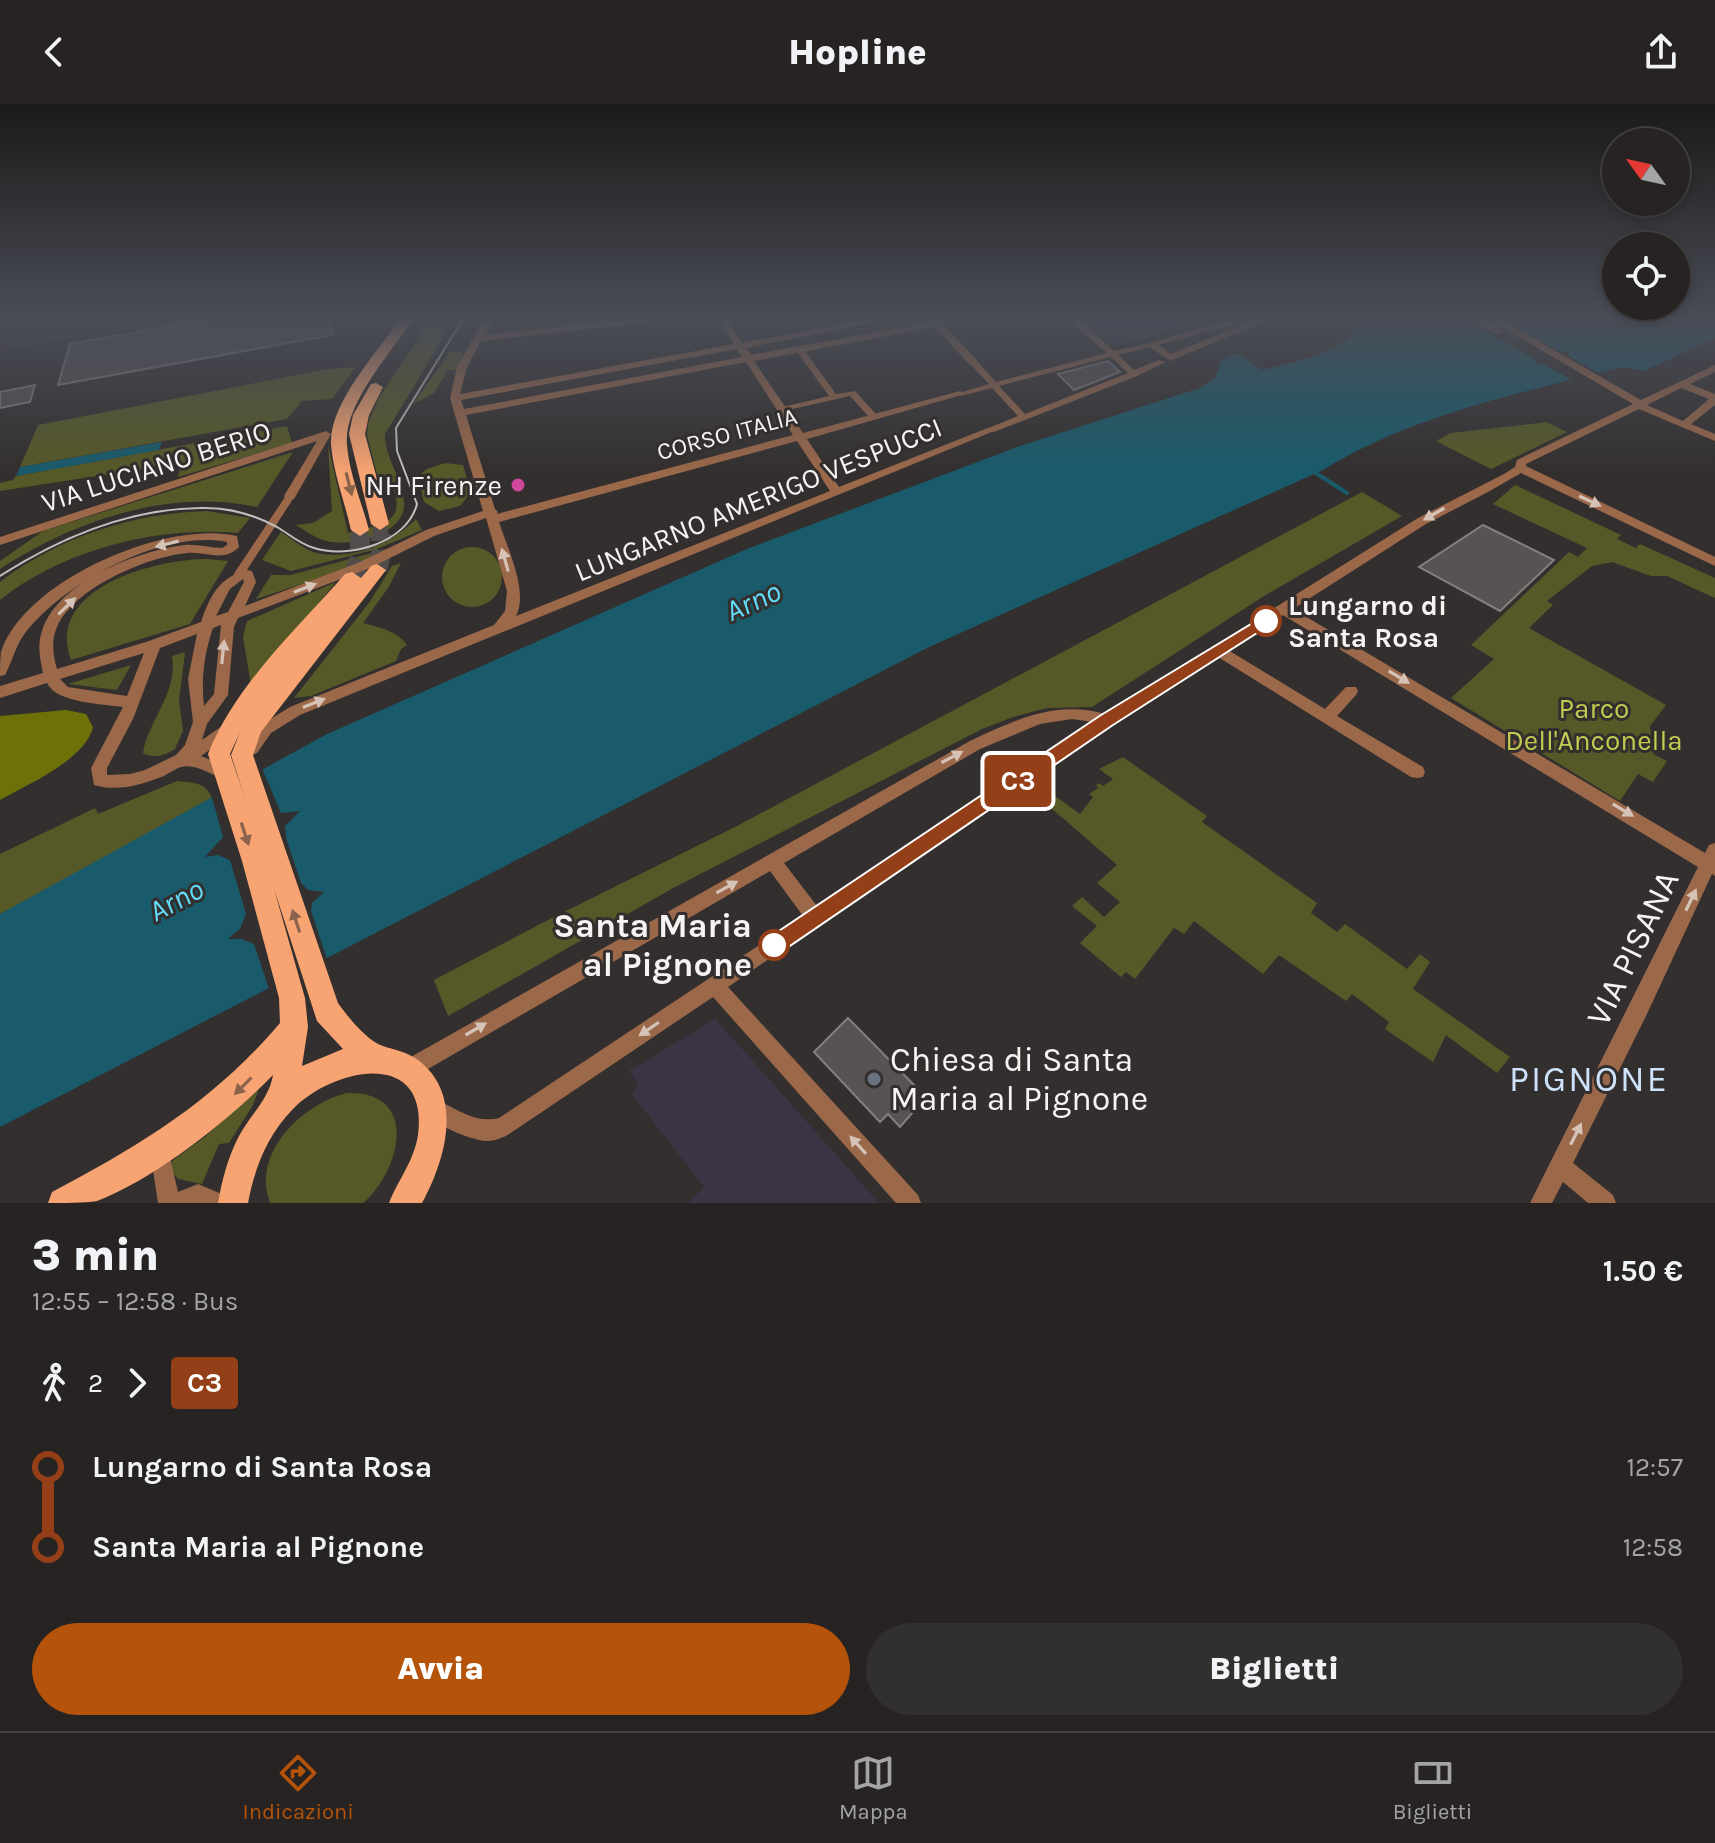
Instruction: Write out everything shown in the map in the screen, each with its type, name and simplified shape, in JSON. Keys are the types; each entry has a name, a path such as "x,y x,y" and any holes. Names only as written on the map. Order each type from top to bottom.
{"main road":[{"path":"360,530 339,445 378,370"},
{"path":"380,524 353,414 387,370"},
{"path":"283,1099 294,1018 232,760 266,709 377,570"},
{"path":"352,578 231,728 221,747 232,760 321,995 337,1025 375,1059"},
{"path":"63,1203 160,1151 207,1119 236,1094 294,1018"},
{"path":"233,1203 238,1173 246,1152 260,1126 283,1099 328,1069 375,1059 409,1069 420,1082 431,1108 434,1131 431,1146 404,1203"}],"street":[{"path":"464,370 455,388 455,398 514,591 515,603 509,619 497,630"},
{"path":"455,398 607,370"},
{"path":"459,413 688,370"},
{"path":"756,370 837,493"},
{"path":"815,370 834,397"},
{"path":"981,370 1024,418"},
{"name":"CORSO ITALIA","path":"0,692 154,645 365,565 430,533 1051,370"},
{"path":"1130,370 1134,374"},
{"name":"LUNGARNO AMERIGO VESPUCCI","path":"232,760 266,729 295,711 1143,370"},
{"path":"1573,370 1647,410 1715,438"},
{"path":"1578,370 1631,402"},
{"path":"431,1108 471,1127 487,1131 500,1129 1107,720 1422,521 1457,500 1476,495 1520,468 1521,462 1631,402 1710,370"},
{"path":"1680,384 1715,399 1684,425"},
{"path":"782,410 852,393 874,417"},
{"path":"200,722 195,675 198,653 228,580 239,574 326,434 353,414"},
{"name":"VIA LUCIANO BERIO","path":"0,541 326,434"},
{"path":"1520,468 1708,554 1715,562"},
{"path":"0,671 24,626 44,605 81,576 168,543 207,537 233,539 233,547 225,552 194,548 170,552 119,570 86,588 59,612 49,629 47,650 55,686 62,692 133,703"},
{"path":"181,760 192,748 200,722 221,695 222,656 227,627 251,579 247,574 239,574"},
{"path":"1284,609 1713,860"},
{"path":"154,645 133,703 99,768 100,780 125,781 181,760 231,728"},
{"path":"1217,650 1310,710 1327,716 1417,772"},
{"path":"1327,716 1351,691"},
{"path":"409,1069 932,768 1027,720 1067,712 1107,720"},
{"path":"181,760 232,760"},
{"name":"VIA PISANA","path":"1541,1203 1713,860"},
{"path":"772,861 815,918"},
{"path":"714,985 910,1203"},
{"path":"160,1151 169,1203"},
{"path":"1560,1166 1605,1203"},
{"path":"178,1203 198,1195 216,1203"}],"shaded area":[{"path":"66,710 86,714 93,727 88,739 54,770 0,800 0,716"},
{"path":"715,1019 879,1203 688,1203 704,1187 631,1093 639,1085 629,1071"}],"green space":[{"path":"321,370 354,370 332,399 302,401 287,419 20,467 38,425"},
{"path":"397,370 423,370 385,434 404,498 401,517 383,533 371,538 345,542 323,540 296,525 313,523 332,511 328,445 348,533 386,522 396,511 394,490 382,493 367,435 378,399"},
{"path":"437,370 448,370 434,393 413,404"},
{"path":"1547,422 1567,432 1491,469 1436,441 1451,433"},
{"path":"287,426 292,443 178,477 181,463 0,491 0,483 13,480 16,476"},
{"path":"293,452 257,507 223,502 190,502 123,513 59,536 0,569 0,561 43,531"},
{"path":"445,463 463,465 471,492 460,506 439,511 424,502 418,476 427,469"},
{"name":"Parco Dell'Anconella","path":"1515,485 1621,535 1617,539 1636,548 1640,544 1715,578 1715,598 1667,576 1651,576 1612,562 1592,566 1547,601 1553,605 1529,628 1666,705 1650,726 1653,754 1667,761 1653,782 1638,774 1620,801 1451,698 1494,659 1471,645 1569,552 1578,557 1587,548 1493,504"},
{"path":"1362,492 1402,516 1264,596 1092,707 1047,708 982,729 675,887 448,1016 434,980 737,826"},
{"path":"207,511 250,518 238,533 176,533 113,545 82,555 25,582 0,600 0,582 72,540 125,522"},
{"path":"416,519 422,530 377,549 291,571 262,560 281,532 313,552 341,555 382,543"},
{"path":"472,547 494,555 502,577 494,599 472,607 450,599 442,577 450,555"},
{"path":"390,548 348,569 256,599 271,575 291,575"},
{"path":"185,560 228,561 190,624 71,660 67,635 74,614 88,596 109,582 134,572"},
{"path":"401,563 363,623 387,630 403,640 407,645 401,649 396,661 311,696 294,698 369,603 392,566"},
{"path":"336,582 251,685 243,637 247,621"},
{"path":"185,652 179,701 183,731 175,749 159,756 147,755 143,753 146,740 171,682 172,656"},
{"path":"131,665 117,690 68,684"},
{"path":"1123,757 1207,816 1202,822 1317,903 1311,913 1337,932 1345,924 1407,969 1420,954 1430,962 1413,989 1510,1057 1497,1073 1446,1035 1433,1062 1385,1029 1389,1022 1352,994 1346,1001 1279,955 1263,974 1194,921 1184,934 1174,928 1135,979 1126,972 1121,977 1080,943 1097,926 1072,906 1082,897 1104,917 1120,902 1097,883 1117,865 1035,794 1044,788 1080,814 1093,797 1089,794 1098,788 1096,785 1099,783 1103,786 1113,779 1099,769"},
{"path":"177,781 200,785 214,802 0,914 0,854 95,808 98,814"},
{"path":"260,1086 253,1105 229,1143 219,1144 202,1184 178,1179 171,1170 172,1161 206,1136"},
{"path":"347,1093 370,1096 386,1105 394,1118 397,1135 394,1153 376,1189 363,1203 270,1203 266,1184 268,1166 284,1133 313,1108"}],"water":[{"name":"Arno","path":"1218,370 1609,370 1468,407 1393,434 1323,470 927,648 0,1127 0,914 327,734 747,549 1017,447 1200,388 1215,378"},
{"path":"162,442 159,450 16,476 20,467"}],"pier":[{"path":"1555,370 1594,370 1604,376 1577,383"},
{"path":"261,766 281,813 300,811 285,826 286,838 301,883 308,890 324,892 312,903 311,911 328,962 270,992 254,944 241,939 228,939 240,929 246,914 230,860 218,855 205,857 223,837 211,794"}],"building":[{"path":"62,370 139,370 58,385"},
{"path":"1072,370 1120,372 1074,390 1058,374"},
{"path":"35,385 30,402 0,408 0,392"},
{"path":"1483,525 1554,560 1500,611 1419,567"},
{"name":"Chiesa di Santa Maria al Pignone","path":"848,1018 915,1086 909,1092 920,1104 900,1127 888,1114 880,1122 814,1052"}],"waterway":[{"path":"1311,470 1347,493"}],"tunnel":[{"path":"380,524 381,537"},
{"path":"352,578 360,559 360,530"},
{"path":"377,570 382,549 381,535"}],"tram line":[{"path":"0,576 47,549 96,528 173,510 210,508 240,512 268,522 309,546 328,551 375,545 402,529 417,504 397,451 396,428 431,370"}],"bus line":[{"name":"C3","path":"774,945 1107,720 1266,621"}],"place":[{"name":"NH Firenze","path":"518,485"},
{"name":"Lungarno di Santa Rosa","path":"1266,621"},
{"name":"Santa Maria al Pignone","path":"774,945"},
{"name":"Chiesa di Santa Maria al Pignone","path":"874,1079"}],"district":[{"name":"PIGNONE","path":"1589,1078"}]}
